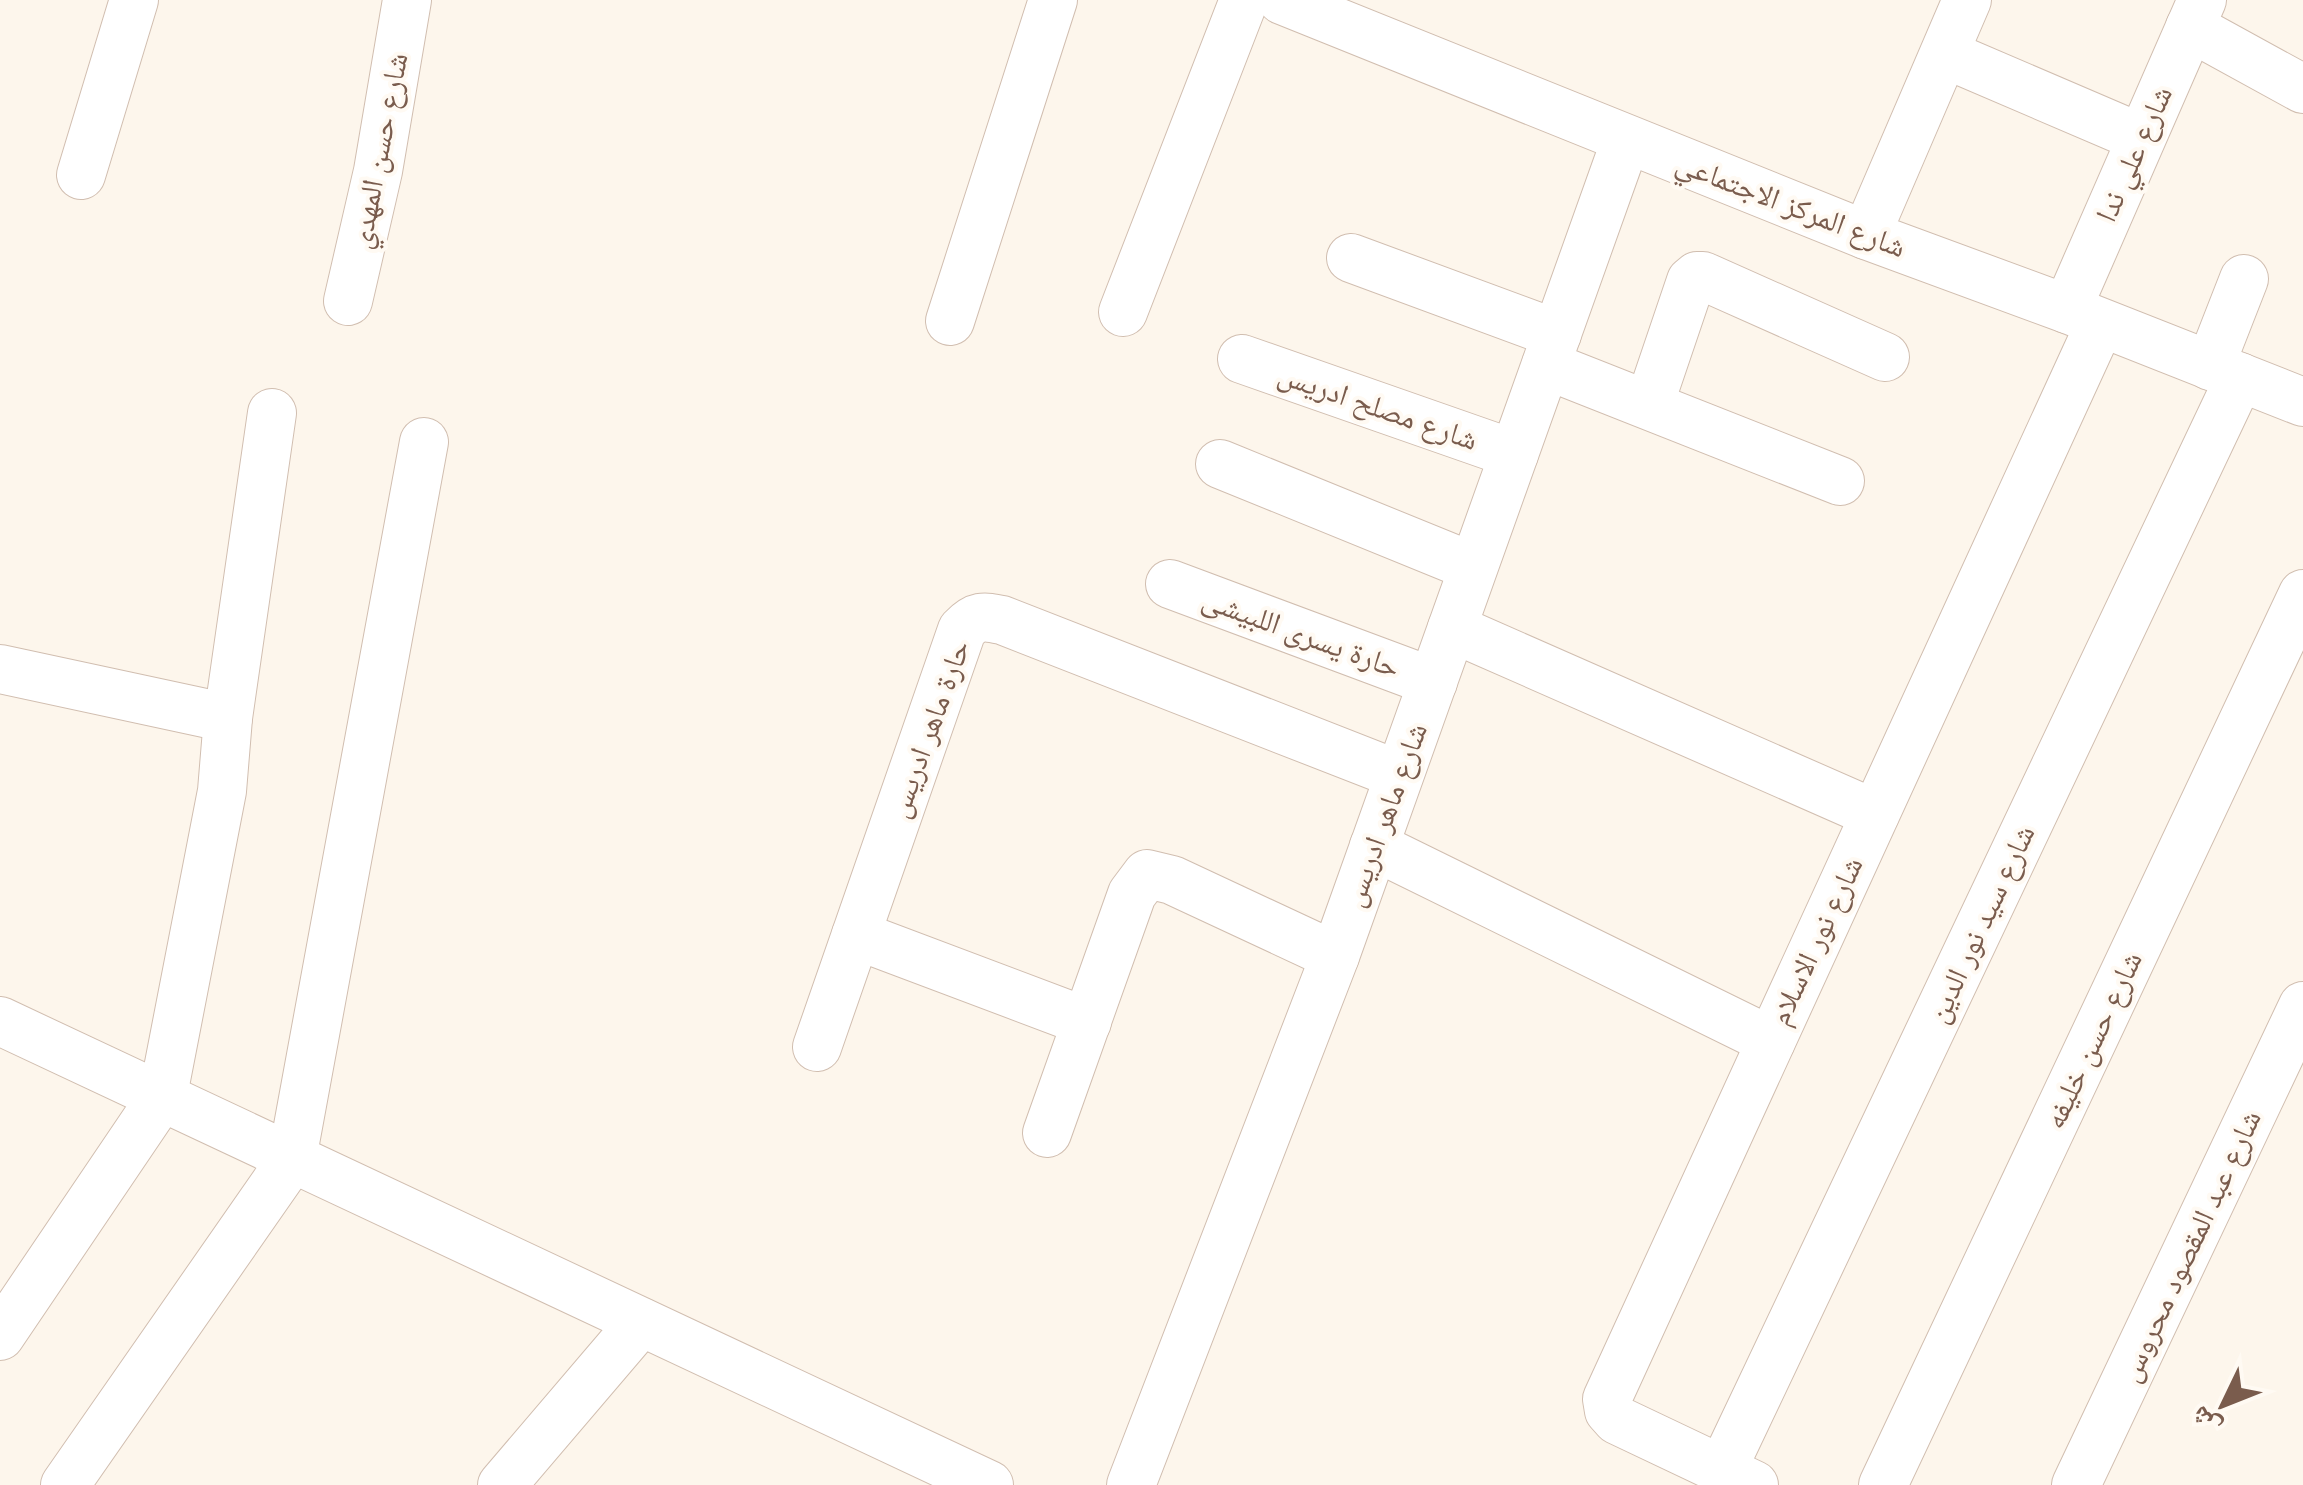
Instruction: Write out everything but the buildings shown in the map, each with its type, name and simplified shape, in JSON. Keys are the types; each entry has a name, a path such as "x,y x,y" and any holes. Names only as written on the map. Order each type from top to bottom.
{"street":[{"path":"82,175 134,0"},
{"name":"شارع حسن المهدي","path":"348,301 378,171 407,0"},
{"path":"950,322 1052,0"},
{"path":"1123,312 1244,0"},
{"path":"1866,235 1967,0"},
{"name":"شارع المركز الاجتماعي","path":"1307,4 1626,140 2303,402"},
{"path":"2191,9 2303,88"},
{"name":"شارع علي ندا","path":"2084,316 2141,138 2191,9"},
{"path":"1945,54 2141,138"},
{"name":"شارع ماهر ادريس","path":"1132,1485 1335,956 1626,140"},
{"path":"1351,258 1551,349 1649,405 1840,482"},
{"path":"1649,405 1696,276 1886,357"},
{"name":"شارع سيد نور الدين","path":"1738,1478 2225,372 2244,278"},
{"name":"شارع نور الاسلام","path":"1738,1478 1616,1420 1608,1411 1607,1400 1874,814 2084,316"},
{"name":"شارع مصلح ادريس","path":"1242,360 1514,454"},
{"path":"0,1336 162,1095 216,827 272,412"},
{"path":"65,1485 292,1159 424,442"},
{"path":"1220,464 1474,567"},
{"name":"حارة يسرى اللبيشى","path":"1170,584 1433,682"},
{"name":"شارع حسن خليفه","path":"1883,1485 2303,594"},
{"name":"حارة ماهر ادريس","path":"816,1047 962,630 981,615 1399,775"},
{"path":"1452,628 1874,814"},
{"path":"0,669 228,718"},
{"path":"1374,846 1770,1041"},
{"path":"1047,1133 1132,894 1148,874 1172,880 1335,956"},
{"path":"856,935 1087,1022"},
{"name":"شارع عبد المقصود محروس","path":"2076,1485 2303,1006"},
{"path":"0,1021 989,1485"},
{"path":"502,1485 640,1322"}]}
